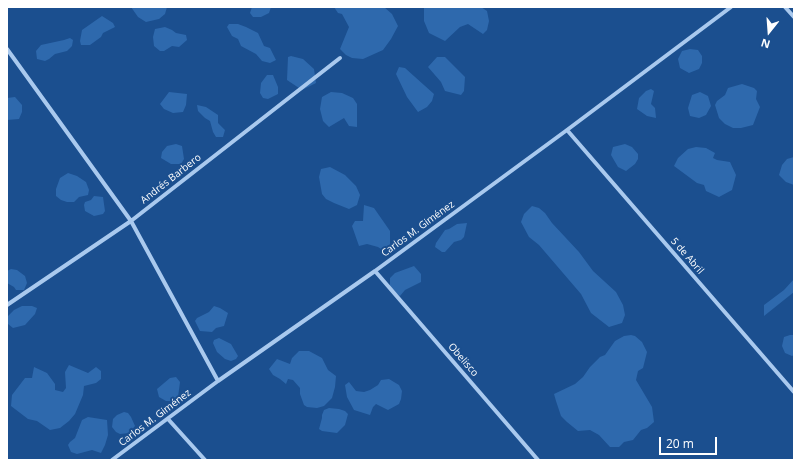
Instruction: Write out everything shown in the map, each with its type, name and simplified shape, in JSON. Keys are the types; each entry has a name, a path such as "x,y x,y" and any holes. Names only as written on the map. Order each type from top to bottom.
{"street":[{"name":"Carlos M. Giménez","path":"112,460 218,380 375,271 731,7"},
{"path":"785,7 794,17"},
{"path":"7,49 131,221 218,380"},
{"name":"Andrés Barbero","path":"7,305 131,221 340,58"},
{"name":"5 de Abril","path":"567,130 794,392"},
{"name":"Obelisco","path":"375,271 538,460"},
{"path":"168,419 205,460"}],"shaded area":[{"path":"131,7 167,7 165,14 159,19 146,22 138,17"},
{"path":"252,7 271,7 269,13 261,17 253,17 250,13"},
{"path":"334,7 384,7 392,14 398,26 383,50 363,59 352,58 340,49 349,27 342,14 338,13"},
{"path":"424,7 481,7 487,11 489,21 487,30 483,34 468,24 460,27 445,41 429,33 424,21"},
{"path":"102,16 113,23 115,27 103,33 101,37 90,45 81,45 80,41 82,30"},
{"path":"229,24 238,24 258,33 264,46 270,48 276,60 270,63 262,61 256,54 241,46 238,39 232,36 227,27"},
{"path":"165,27 176,33 186,35 187,40 179,47 172,46 164,51 160,51 154,46 153,37 155,29"},
{"path":"70,38 73,40 72,46 67,51 55,54 45,61 37,59 36,51 41,45"},
{"path":"690,49 698,50 702,56 702,63 699,69 689,73 680,68 678,59 682,51"},
{"path":"291,56 303,59 314,69 316,83 302,90 287,80 288,57"},
{"path":"437,57 445,57 465,77 464,91 461,95 445,91 441,82 428,67"},
{"path":"399,67 405,68 434,94 432,101 427,107 418,112 407,97 396,74"},
{"path":"267,75 273,75 278,87 278,94 268,99 263,98 260,93 261,83"},
{"path":"742,84 754,88 757,91 756,99 760,107 753,125 733,128 725,124 719,118 715,105 717,101 725,95 728,88"},
{"path":"651,89 654,91 651,104 655,108 656,118 647,116 637,109 639,98 646,91"},
{"path":"169,92 187,94 186,105 183,112 173,113 164,109 160,104"},
{"path":"331,92 342,93 353,98 357,104 357,127 349,126 344,118 329,127 323,121 320,109 322,97"},
{"path":"700,92 708,96 711,106 706,115 699,118 690,116 688,108 692,95"},
{"path":"15,97 22,105 22,112 19,119 7,120 7,98"},
{"path":"197,105 206,107 218,115 218,123 225,130 223,137 216,137 210,121 198,111"},
{"path":"176,144 182,146 184,159 181,164 171,164 161,158 162,152 167,146"},
{"path":"625,144 632,147 638,154 638,159 635,164 626,171 618,167 611,155 613,147"},
{"path":"696,147 706,148 715,153 713,158 717,160 730,162 736,175 732,190 719,197 706,191 704,185 697,183 674,166 678,158 688,149"},
{"path":"794,157 794,185 786,182 779,175 782,165 787,159"},
{"path":"330,167 345,175 356,186 360,195 357,205 349,209 326,199 322,194 319,177 321,169"},
{"path":"68,173 77,176 86,182 89,190 88,195 79,197 74,202 61,200 56,196 56,189 60,178"},
{"path":"94,196 103,197 105,211 103,214 94,216 85,211 85,202 91,200"},
{"path":"364,205 374,208 390,231 390,248 384,251 378,247 367,244 359,246 352,226 355,221 363,221"},
{"path":"532,206 539,208 545,213 552,223 579,252 593,271 616,292 623,305 625,315 622,323 609,327 591,313 581,294 539,245 529,237 521,222 524,214"},
{"path":"467,223 464,237 461,240 454,242 445,252 442,252 435,247 445,230 457,224"},
{"path":"414,266 421,274 421,282 405,290 400,296 390,287 390,278 395,273"},
{"path":"11,269 17,270 25,276 27,283 24,290 16,290 7,283 7,271"},
{"path":"794,279 794,292 764,316 764,305 784,290"},
{"path":"22,306 32,306 37,308 35,314 25,325 13,328 8,324 7,317 14,310"},
{"path":"214,306 228,313 224,326 216,328 212,332 200,331 195,321 197,318 209,312"},
{"path":"794,335 794,355 792,356 785,353 782,346 784,337"},
{"path":"624,336 635,336 642,342 647,352 643,368 638,371 636,380 652,407 654,422 647,428 641,430 633,440 624,442 619,447 610,447 599,435 590,430 578,431 567,422 561,416 554,394 575,384 600,357 605,355 615,341"},
{"path":"219,338 231,344 238,356 236,359 231,361 225,359 217,352 213,343 214,340"},
{"path":"299,351 309,351 322,358 328,370 336,376 332,398 324,406 317,408 307,407 304,405 300,394 300,388 293,380 288,379 286,384 273,375 269,369 277,359 290,364 292,358"},
{"path":"69,365 88,373 96,367 101,371 101,379 96,383 84,386 83,395 75,414 60,428 50,430 37,421 28,419 11,406 12,395 25,378 32,378 34,367 47,373 55,384 55,390 63,392 66,388 65,372"},
{"path":"176,377 180,382 178,397 174,401 166,401 159,397 157,389 170,378"},
{"path":"389,379 399,385 402,391 399,404 388,410 376,404 370,415 354,410 347,397 345,385 349,382 356,391 364,392 378,385 381,380"},
{"path":"329,408 339,409 348,414 345,425 337,433 322,431 319,429 324,410"},
{"path":"124,412 128,413 135,426 129,433 120,434 112,427 113,419 117,415"},
{"path":"88,417 107,420 108,435 105,445 101,453 92,450 77,454 71,452 68,445 75,438 82,420"}]}
